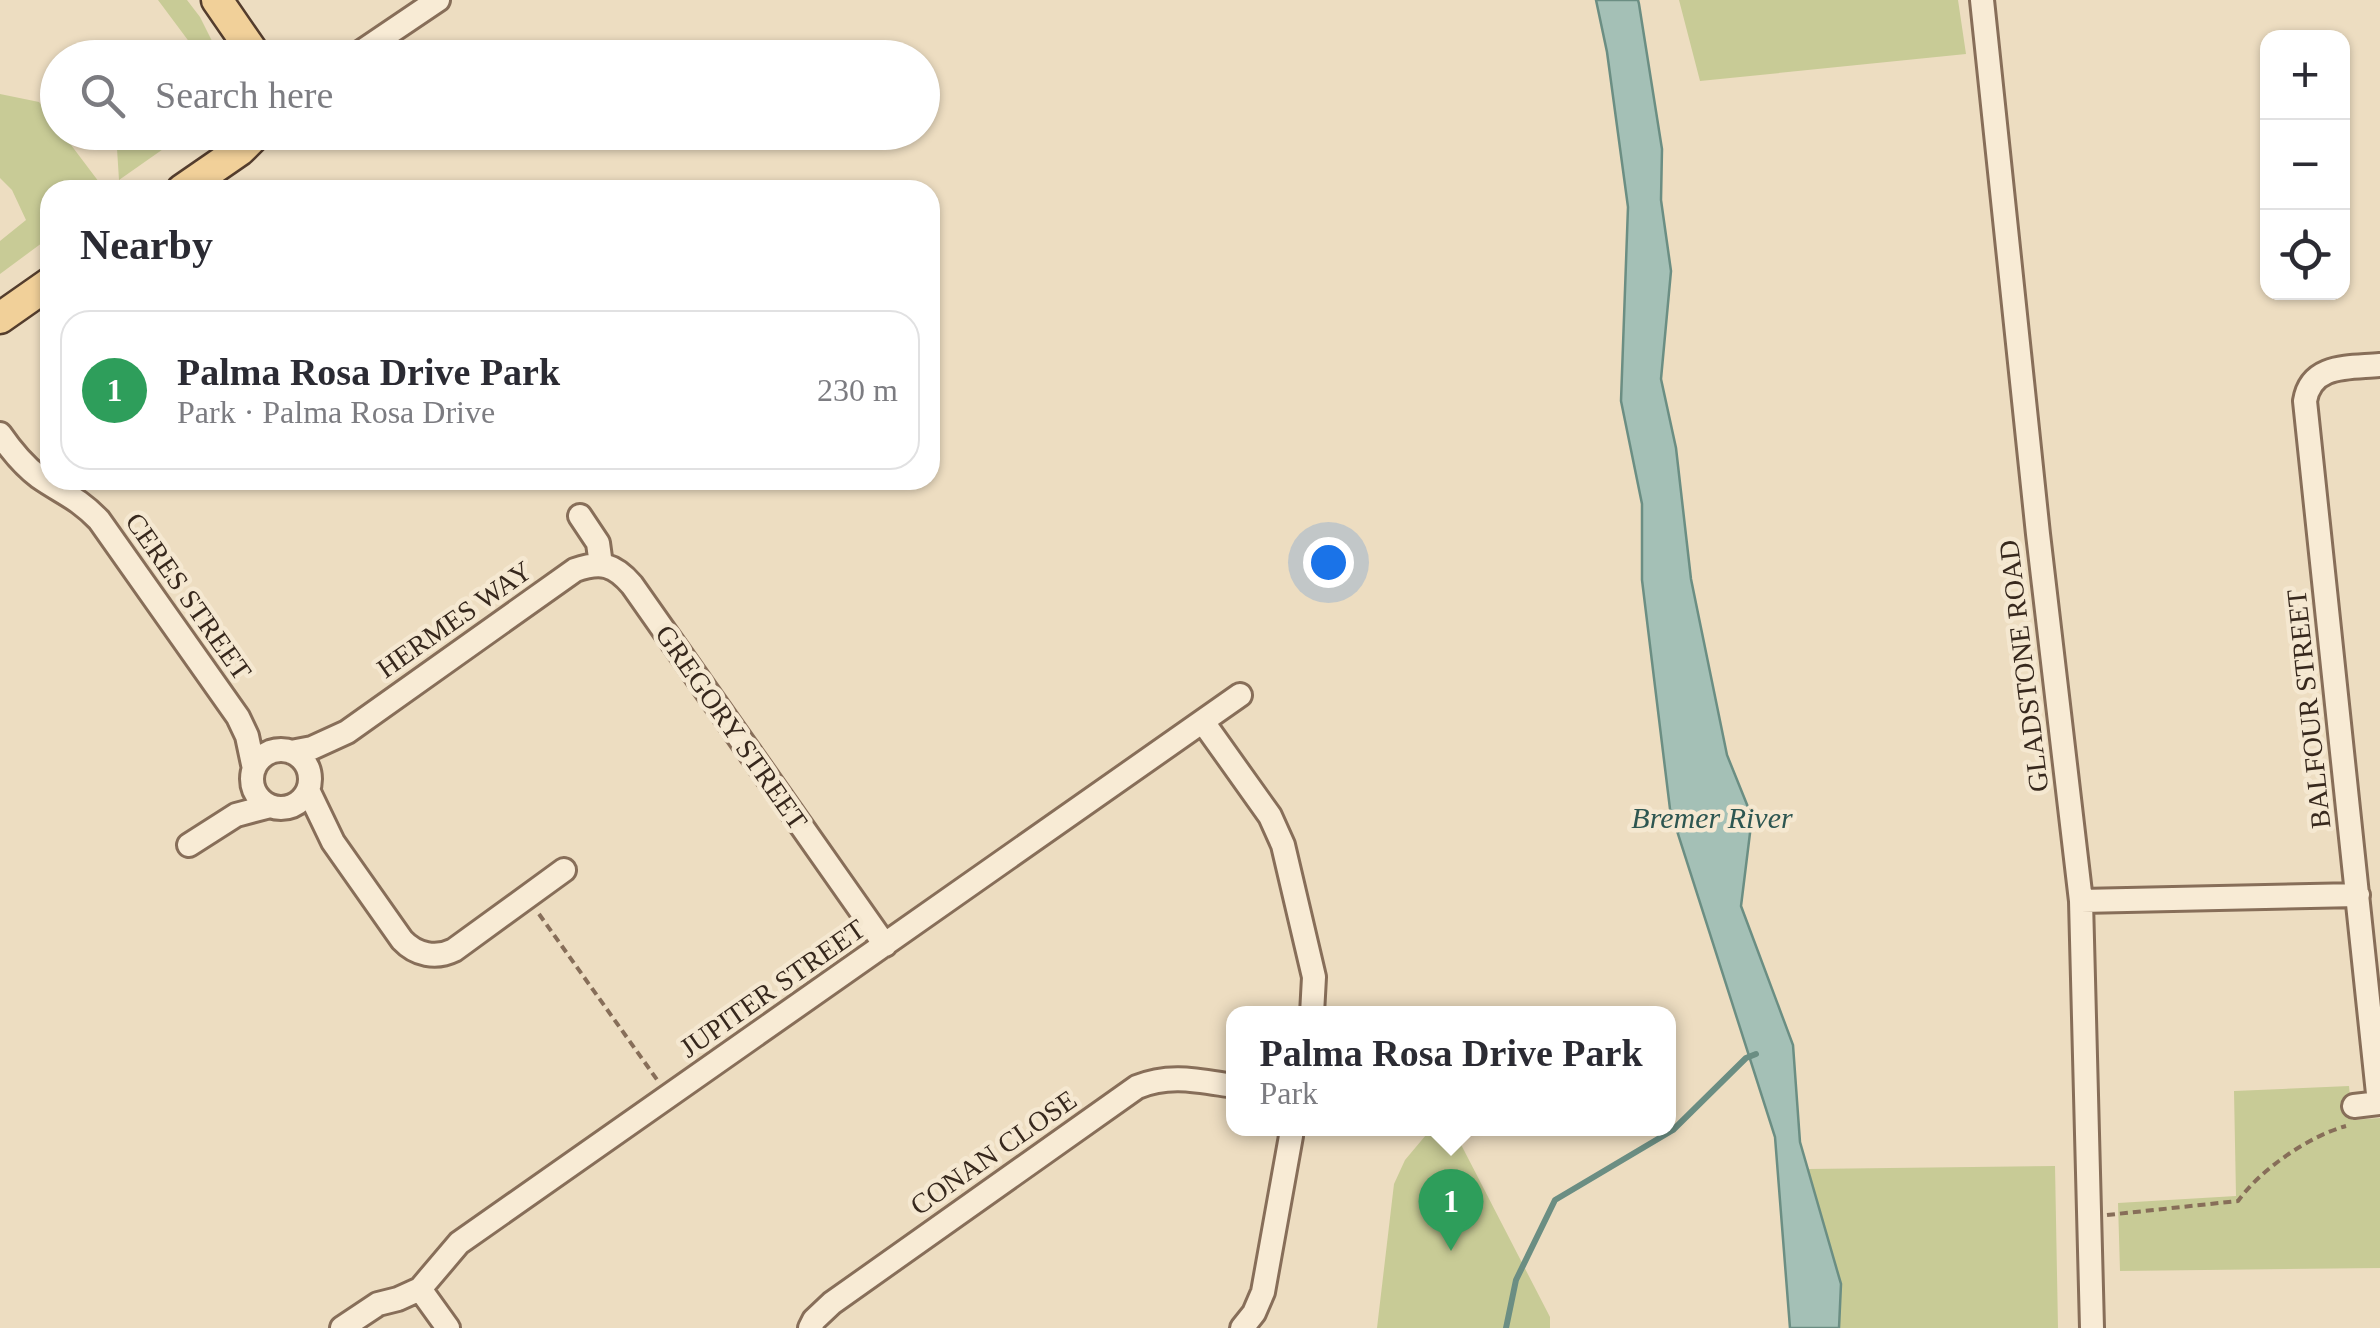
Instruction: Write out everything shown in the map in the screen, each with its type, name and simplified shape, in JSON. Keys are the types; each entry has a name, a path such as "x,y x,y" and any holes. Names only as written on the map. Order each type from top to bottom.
{"main road":[{"path":"217,0 245,40"},
{"path":"196,180 240,150"},
{"path":"0,318 40,290"}],"street":[{"path":"379,40 438,0"},
{"name":"GLADSTONE ROAD","path":"1982,0 2081,901 2092,1328"},
{"name":"BALFOUR STREET","path":"2353,1115 2380,1103 2305,401 2308,387 2324,373 2380,365"},
{"name":"CERES STREET","path":"0,434 15,455 40,476"},
{"name":"CERES STREET","path":"62,490 99,520 238,718 253,773"},
{"name":"GREGORY STREET","path":"580,516 598,542 601,565 622,573 632,585 885,945"},
{"name":"HERMES WAY","path":"287,751 312,748 347,732 575,570 601,565"},
{"name":"JUPITER STREET","path":"342,1328 378,1304 420,1289 458,1243 1240,695"},
{"name":"CERES STREET","path":"238,718 287,751"},
{"path":"1203,722 1270,816 1284,844 1314,977 1312,1006"},
{"name":"HERMES WAY","path":"309,785 347,732"},
{"path":"220,823 265,755 287,751 306,764 309,785 333,842 402,940 421,953 445,954 454,950 564,870"},
{"path":"253,773 256,795 302,816 333,842"},
{"path":"189,844 236,815 304,798 309,785"},
{"path":"2081,901 2358,895"},
{"name":"CONAN CLOSE","path":"810,1328 832,1303 1138,1087 1151,1081 1182,1078 1226,1085"},
{"path":"1242,1328 1254,1313 1266,1279 1290,1136"},
{"path":"420,1289 448,1328"}],"path":[{"path":"528,898 670,1097"},
{"path":"2089,1216 2238,1202 2248,1186 2353,1115"}],"green space":[{"path":"158,0 187,0 212,40 188,40"},
{"path":"1679,0 1958,0 1966,54 1700,81"},
{"path":"0,94 39,102 40,150 75,150 97,180 40,180 40,244 0,274 0,241 26,220 12,190 0,178"},
{"path":"117,150 162,150 119,180"},
{"path":"2349,1086 2352,1120 2380,1118 2380,1268 2120,1271 2118,1203 2236,1196 2234,1091"},
{"path":"1425,1136 1457,1136 1550,1317 1550,1328 1377,1328 1394,1184 1405,1160"},
{"path":"2055,1166 2058,1328 1839,1328 1841,1284 1808,1169"}],"water":[{"name":"Bremer River","path":"1596,0 1638,0 1639,4 1662,149 1661,200 1671,271 1661,379 1676,448 1691,579 1727,755 1752,817 1741,906 1793,1045 1800,1142 1841,1284 1839,1328 1790,1328 1775,1137 1670,809 1642,580 1642,504 1621,401 1628,207"}],"waterway":[{"path":"1676,1127 1746,1058 1756,1054"},
{"path":"1506,1328 1516,1280 1555,1200 1663,1136"}],"place":[{"name":"Palma Rosa Drive Park","path":"1451,1251"}]}
